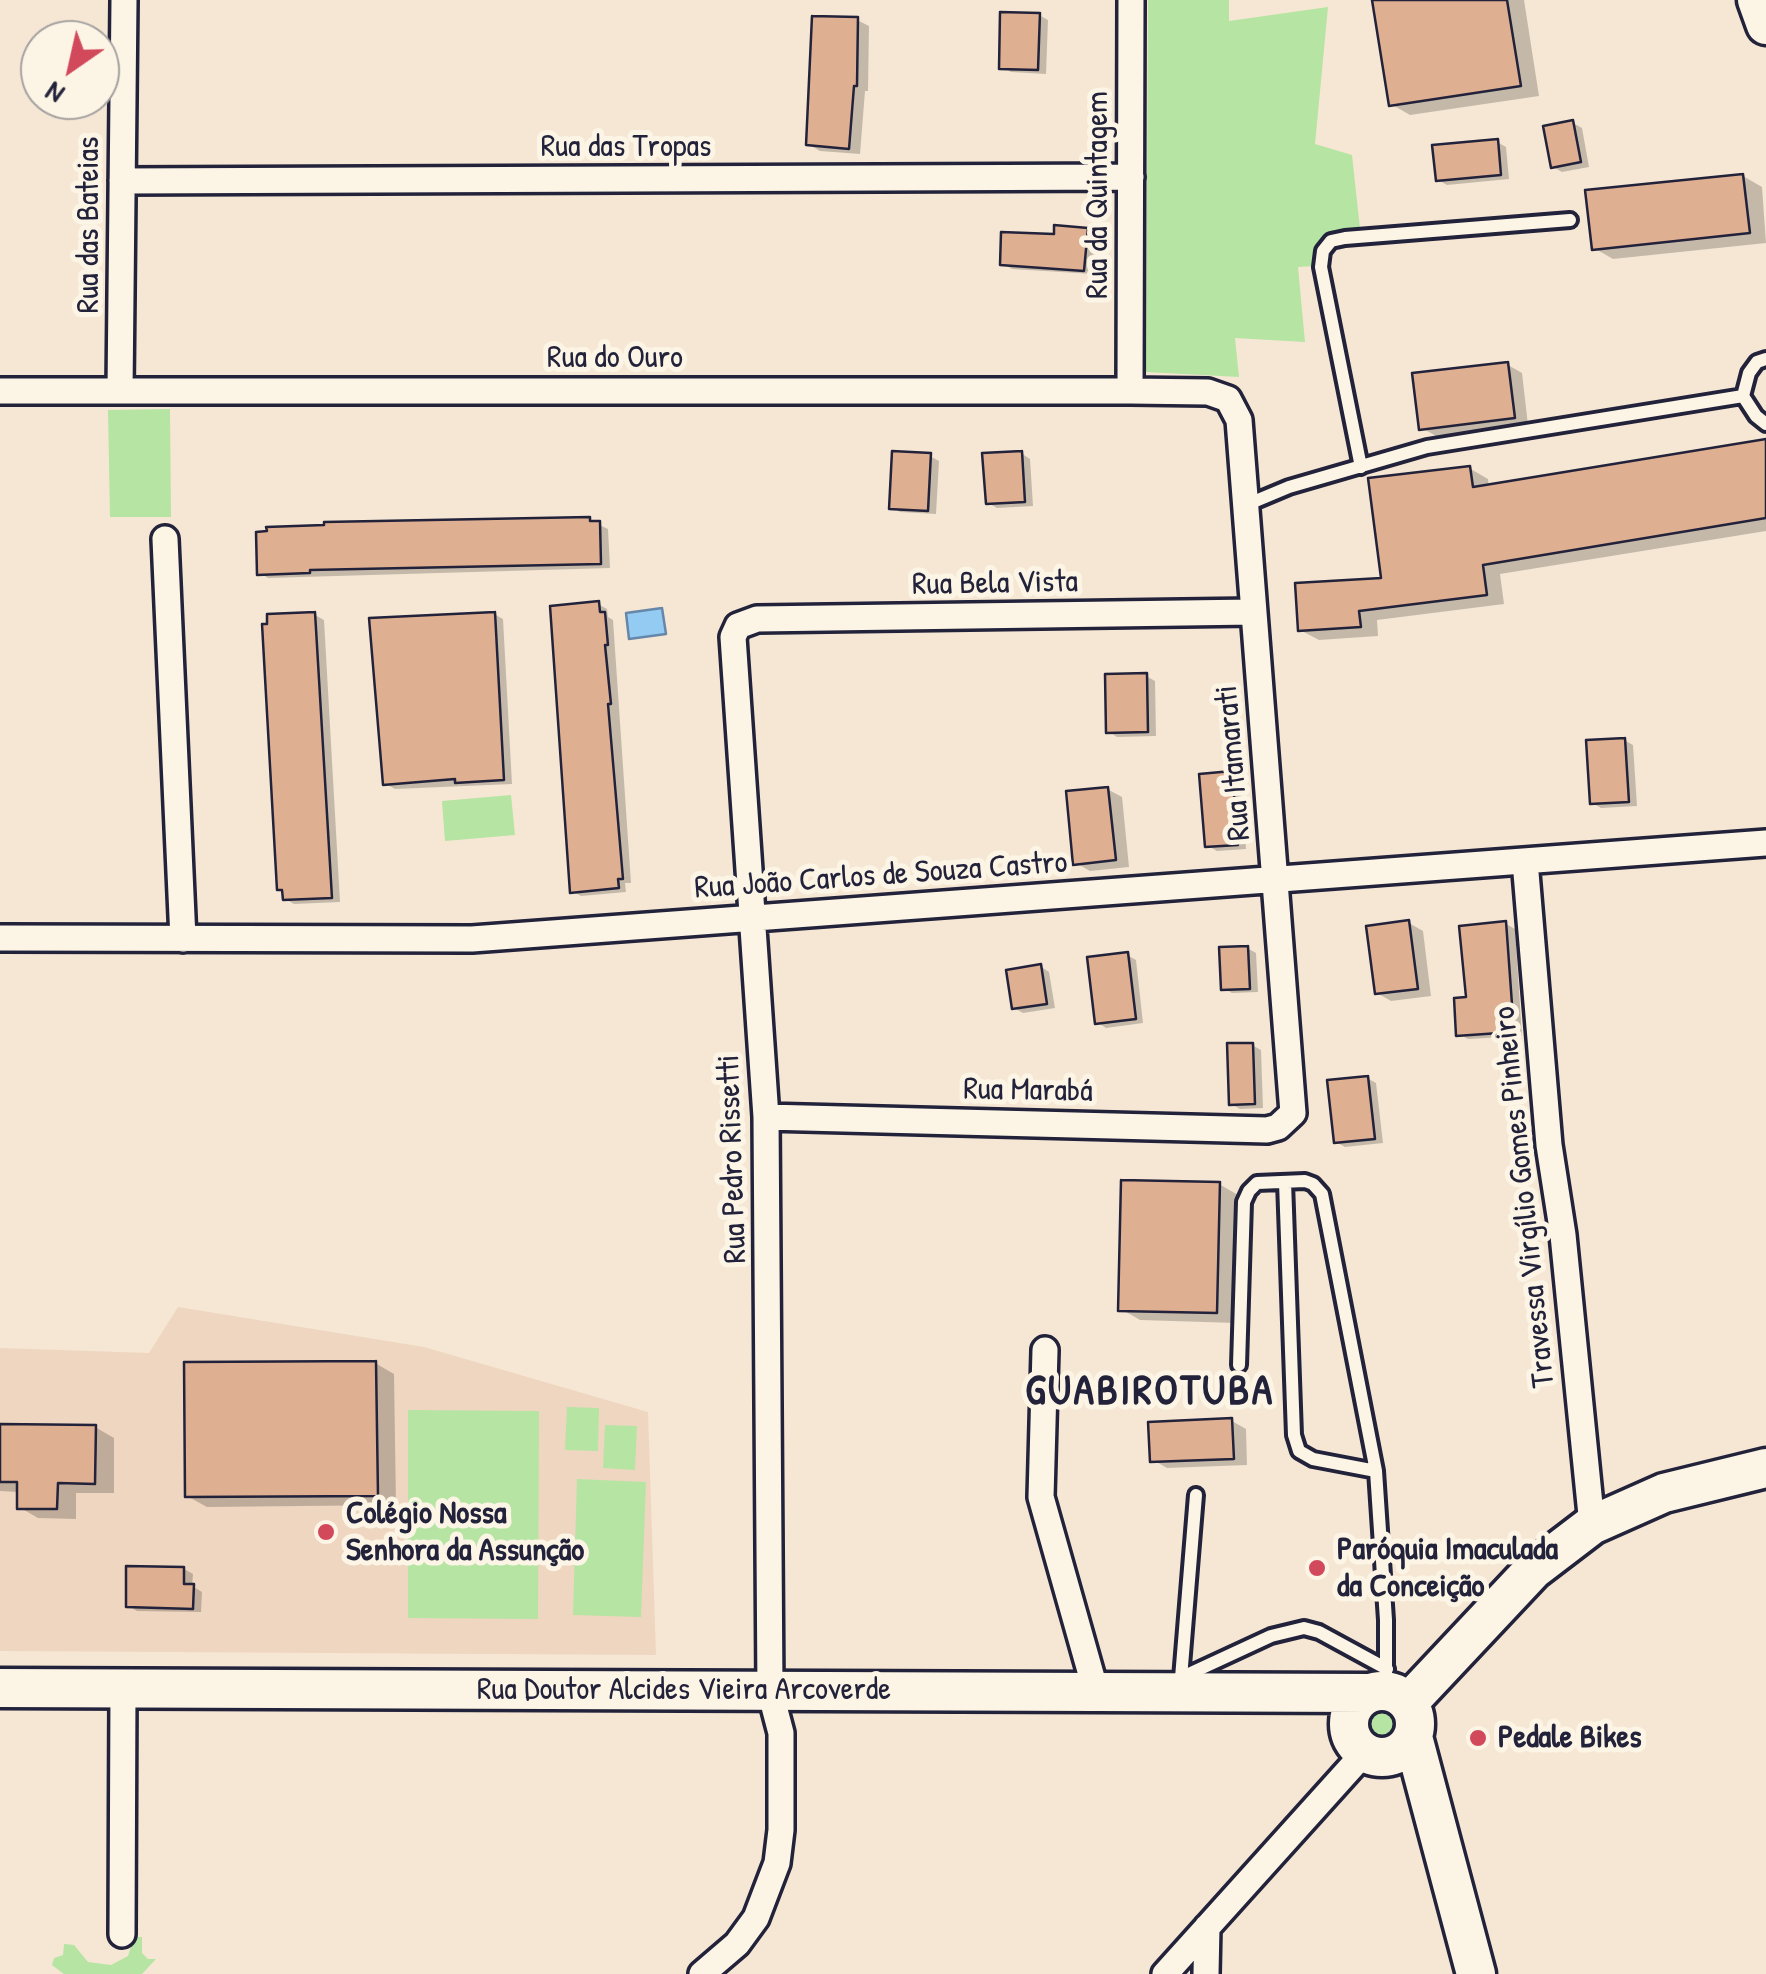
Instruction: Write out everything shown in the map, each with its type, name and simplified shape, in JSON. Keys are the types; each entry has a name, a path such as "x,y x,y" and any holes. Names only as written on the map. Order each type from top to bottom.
{"street":[{"name":"Rua das Bateias","path":"120,391 124,0"},
{"name":"Rua da Quintagem","path":"1130,390 1131,0"},
{"path":"1757,0 1766,24"},
{"name":"Rua das Tropas","path":"122,182 1131,177"},
{"name":"Rua do Ouro","path":"0,391 1130,390 1208,392 1228,399"},
{"name":"Rua Itamarati","path":"1228,399 1239,420 1294,1102 1293,1113 1286,1122"},
{"path":"165,539 182,939"},
{"name":"Rua Bela Vista","path":"738,626 757,620 1254,612"},
{"name":"Rua Pedro Rissetti","path":"702,1974 737,1944 756,1918 778,1863 782,1830 781,1734 770,1691 766,1117 732,645 738,626"},
{"name":"Rua João Carlos de Souza Castro","path":"0,938 458,940 1766,843"},
{"name":"Travessa Virgílio Gomes Pinheiro","path":"1525,861 1549,1145 1563,1234 1592,1525"},
{"path":"0,919 0,938"},
{"name":"Rua Marabá","path":"766,1117 1267,1130 1286,1122"},
{"path":"1045,1350 1041,1496 1096,1692"},
{"path":"1393,1699 1398,1753 1376,1756 1365,1752 1349,1727 1354,1707 1393,1699 1533,1570 1592,1525 1664,1493 1766,1468"},
{"name":"Rua Doutor Alcides Vieira Arcoverde","path":"0,1688 1096,1692 1168,1685 1393,1699"},
{"path":"122,1934 123,1688"},
{"path":"1393,1699 1476,1974"},
{"path":"1165,1974 1365,1752"},
{"path":"1206,1974 1207,1927"}],"lane":[{"path":"1361,467 1321,267 1322,250 1331,241 1345,238 1570,220"},
{"path":"1766,359 1757,362 1749,373 1743,396 1766,424"},
{"path":"1246,505 1289,487 1427,447 1743,396"},
{"path":"1239,1365 1244,1202 1248,1190 1258,1183 1305,1180 1322,1194 1376,1471 1393,1699"},
{"path":"1285,1182 1294,1435 1300,1451 1313,1460 1376,1471"},
{"path":"1168,1685 1196,1495"},
{"path":"1168,1685 1271,1636 1304,1628 1320,1632 1393,1699"}],"shaded area":[{"name":"Colégio Nossa Senhora da Assunção","path":"178,1307 424,1347 648,1412 656,1655 0,1651 0,1348 149,1353"}],"green space":[{"path":"1148,0 1229,0 1229,21 1328,7 1315,144 1352,155 1360,229 1324,240 1315,266 1298,267 1305,342 1235,338 1239,377 1146,372"},
{"path":"170,409 171,517 110,517 108,410"},
{"path":"511,795 515,835 445,841 442,801"},
{"path":"567,1407 599,1408 598,1451 565,1450"},
{"path":"408,1410 539,1411 538,1619 408,1618"},
{"path":"605,1425 637,1426 635,1470 603,1468"},
{"path":"577,1479 646,1482 641,1617 573,1615"},
{"path":"1382,1709 1396,1718 1397,1724 1388,1738 1382,1739 1368,1730 1367,1724 1376,1710"},
{"path":"134,1937 142,1937 142,1953 148,1959 156,1959 142,1974 64,1974 52,1965 54,1958 63,1955 64,1944 74,1945 88,1962 111,1965 128,1956"}],"water":[{"path":"662,608 666,634 629,639 626,613"}],"building":[{"path":"1372,0 1507,0 1521,86 1389,106"},
{"path":"1000,12 1040,13 1038,70 999,69"},
{"path":"812,16 858,17 857,86 849,149 806,145"},
{"path":"1573,120 1581,162 1551,168 1543,126"},
{"path":"1498,139 1501,175 1436,181 1432,145"},
{"path":"1743,174 1750,233 1592,250 1585,190"},
{"path":"1054,225 1088,228 1084,271 1000,265 1001,232 1054,234"},
{"path":"1508,362 1515,418 1419,430 1412,373"},
{"path":"1766,439 1766,518 1483,565 1487,595 1359,611 1361,627 1298,631 1295,583 1381,578 1368,478 1470,466 1473,487"},
{"path":"892,451 931,453 928,511 889,509"},
{"path":"1022,451 1025,502 986,504 982,453"},
{"path":"590,517 590,521 600,521 601,564 310,570 257,575 256,532 267,531 266,527 324,522"},
{"path":"599,601 600,612 605,612 608,645 608,704 623,879 618,879 619,888 570,893 550,606"},
{"path":"315,612 332,898 283,900 282,890 277,890 262,624 267,624 267,614"},
{"path":"495,612 504,780 455,783 455,779 383,785 369,618"},
{"path":"1147,673 1148,732 1106,733 1105,674"},
{"path":"1625,738 1629,802 1590,804 1586,740"},
{"path":"1232,771 1238,845 1205,847 1199,774"},
{"path":"1108,787 1116,860 1073,865 1066,791"},
{"path":"1409,920 1418,989 1375,994 1366,926"},
{"path":"1506,921 1514,1032 1456,1036 1454,998 1466,997 1459,926"},
{"path":"1248,946 1250,989 1221,990 1219,947"},
{"path":"1128,952 1136,1019 1095,1024 1087,957"},
{"path":"1041,964 1047,1004 1012,1009 1006,970"},
{"path":"1227,1043 1253,1043 1255,1104 1229,1105"},
{"path":"1368,1076 1375,1139 1334,1143 1327,1080"},
{"path":"1121,1180 1220,1182 1217,1313 1118,1311"},
{"path":"376,1361 378,1496 185,1497 184,1362"},
{"path":"1232,1418 1234,1459 1150,1462 1148,1422"},
{"path":"0,1424 96,1425 95,1484 58,1483 57,1509 17,1509 17,1482 0,1482"},
{"path":"126,1566 184,1567 184,1584 194,1584 193,1609 126,1607"}],"place":[{"name":"Colégio Nossa Senhora da Assunção","path":"326,1532"},
{"name":"Paróquia Imaculada da Conceição","path":"1317,1568"},
{"name":"Pedale Bikes","path":"1478,1738"}],"district":[{"name":"GUABIROTUBA","path":"1150,1393"}]}
